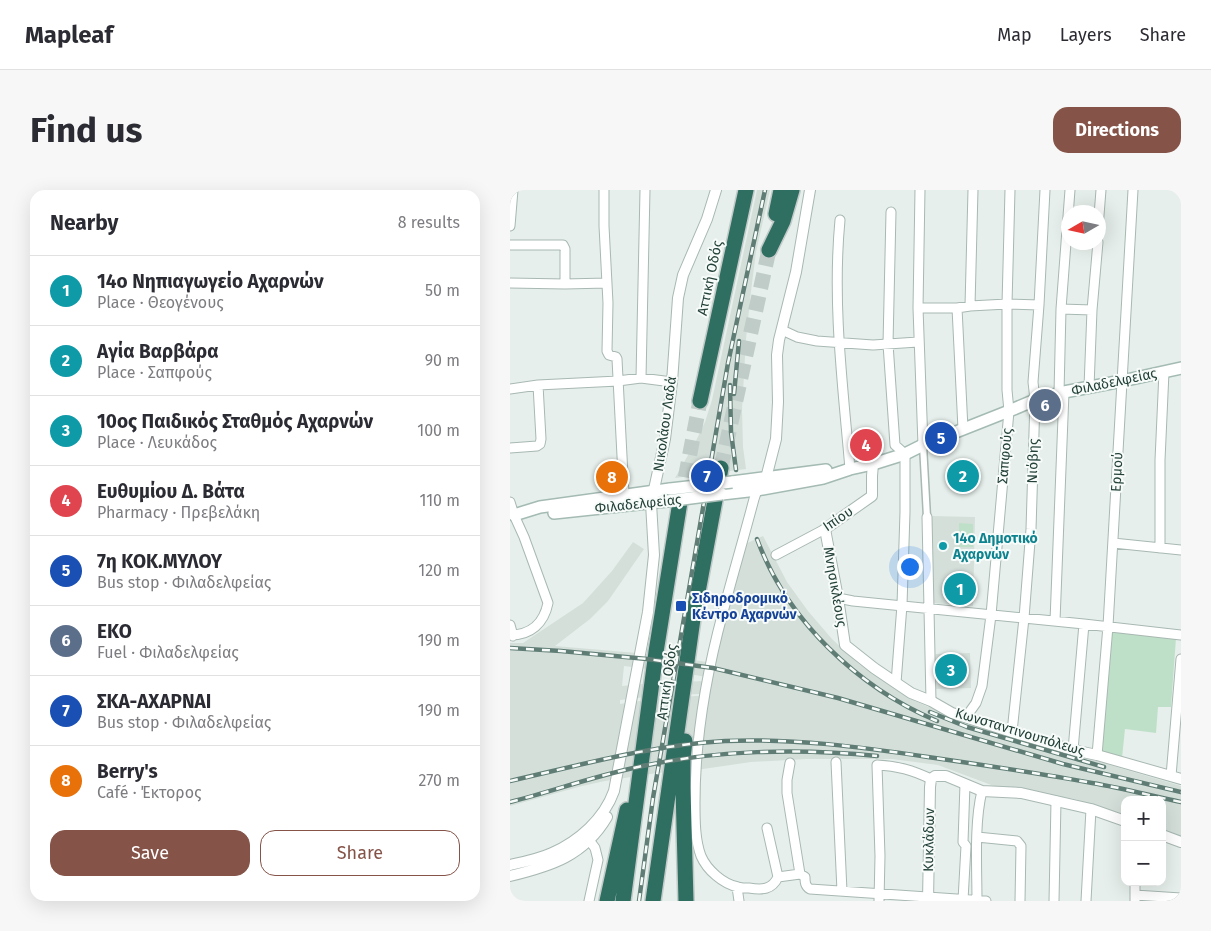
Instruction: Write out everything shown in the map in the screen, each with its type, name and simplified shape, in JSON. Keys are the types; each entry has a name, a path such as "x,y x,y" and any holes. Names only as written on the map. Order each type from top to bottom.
{"highway":[{"name":"Αττική Οδός","path":"700,401 746,190"},
{"path":"781,190 769,250 784,221 792,190"},
{"name":"Αττική Οδός","path":"653,901 693,620 721,468"},
{"name":"Αττική Οδός","path":"623,901 656,652 672,498"},
{"path":"686,901 683,759 692,688 693,620"},
{"path":"607,901 625,814 640,774"}],"main road":[{"name":"Φιλαδελφείας","path":"732,487 757,490 823,478 905,454 1035,400 1164,372 1181,365"},
{"name":"Φιλαδελφείας","path":"512,516 540,507 624,495 672,498 732,487 766,478 822,470 850,469"},
{"name":"Φιλαδελφείας","path":"512,516 541,514 652,497"}],"street":[{"path":"510,226 513,190"},
{"path":"604,190 608,326 606,350 609,355 617,359 624,495"},
{"path":"641,378 645,190"},
{"path":"767,828 778,877 774,884 758,890 737,887 728,883 714,873 704,862 701,855 696,825 696,780 700,726 710,665 757,490 766,478 776,439 778,402 777,355 779,340 796,272 810,190"},
{"path":"920,190 918,342 927,517 931,701"},
{"path":"970,306 973,190"},
{"name":"Σαπφούς","path":"966,717 976,703 982,686 991,615 1009,411 1007,390 1007,304 1010,190"},
{"name":"Νιόβης","path":"1012,732 1031,529 1035,400 1032,382 1039,305 1045,190"},
{"path":"1055,621 1062,393 1061,308 1070,190"},
{"path":"1100,205 1101,190"},
{"name":"Ερμού","path":"1097,755 1108,626 1133,190"},
{"name":"Νικολάου Λαδά","path":"510,865 550,854 582,835 598,819 609,804 614,791 645,634 653,574 652,497 665,439 680,285 707,219 714,191"},
{"path":"891,212 888,344 895,445 905,454 902,605 896,682"},
{"path":"840,220 837,252 839,343 850,469"},
{"path":"510,245 563,245 565,249 565,284"},
{"path":"1089,387 1092,310 1097,250"},
{"path":"510,283 607,283"},
{"path":"918,308 957,308 1007,304 1039,305"},
{"path":"957,308 962,429"},
{"path":"1061,308 1092,310"},
{"path":"782,330 797,337 839,343 872,345 918,342"},
{"path":"1160,548 1160,460 1164,372"},
{"path":"510,389 538,385 641,378 672,382"},
{"path":"510,448 537,446 540,444 538,385"},
{"name":"Ιπίου","path":"776,555 825,528 872,496 873,464"},
{"path":"510,502 512,516 524,537 548,603 540,621 528,633 512,636 510,624"},
{"name":"Μνησικλέους","path":"825,528 845,645"},
{"path":"1113,543 1181,550"},
{"path":"838,598 1181,635"},
{"path":"1073,750 1084,624"},
{"name":"Κωνσταντινουπόλεως","path":"845,645 874,668 911,693 931,701 952,713 1073,750 1176,778"},
{"path":"1176,778 1181,659"},
{"path":"836,762 842,891"},
{"path":"790,764 787,793 800,874"},
{"path":"879,897 880,856 877,765 901,767 932,779 935,776 946,776 982,791 1021,793 1091,809 1121,820"},
{"name":"Κυκλάδων","path":"928,899 930,787 932,779"},
{"name":"Νικολάου Λαδά","path":"510,876 554,864 572,854 589,840 604,822 609,812 615,798 617,780"},
{"path":"963,900 966,846 963,842 965,784"},
{"path":"977,901 977,837 982,791"},
{"path":"1054,901 1056,801"},
{"path":"1086,901 1091,809"},
{"path":"1166,834 1181,836"},
{"path":"1166,836 1181,842"},
{"path":"977,837 1017,841 1021,846 1020,901"},
{"path":"589,840 598,860 589,901"},
{"path":"778,877 800,874 805,877 806,886 810,889 842,891 879,897 986,901"},
{"path":"737,887 739,901"},
{"path":"1135,898 1181,898"}],"shaded area":[{"path":"757,190 770,190 756,252 746,339 742,410 743,447 746,469 675,478 705,422 712,400"},
{"path":"931,516 975,517 973,606 932,603"},
{"path":"763,536 787,582 808,611 832,639 860,665 915,701 947,715 981,727 1181,786 1181,838 1166,832 1166,796 1121,796 1121,815 1075,799 994,786 938,765 892,759 807,759 751,762 657,773 582,786 510,806 510,643 523,643 583,603 612,571 633,542 644,549 608,601 590,619 555,646 660,655 713,663 745,544","holes":["624,666 711,678 711,681 666,682 622,686","710,695 653,699 620,704 620,700 654,696"]},
{"path":"970,653 971,688 936,689 936,654"}],"green space":[{"path":"959,523 973,524 973,547 959,547"},
{"path":"1112,631 1176,638 1171,707 1158,707 1156,733 1125,729 1122,758 1102,753"}],"tunnel":[{"path":"721,468 769,250"},
{"path":"681,500 700,401"}],"railway":[{"path":"639,901 653,798 728,363 765,190"},
{"path":"734,394 739,341"},
{"path":"730,385 731,432 736,470"},
{"path":"757,539 770,569 787,597 828,648 879,690 937,721"},
{"path":"510,648 647,659 713,668 838,698 1063,764 1181,792"},
{"path":"930,712 967,727 1104,767"},
{"path":"510,781 644,751 698,743 751,740 802,742 903,753 1103,785 1181,802"},
{"path":"510,802 622,771 667,761 697,757 788,751 877,756"}],"place":[{"name":"EKO","path":"1045,405"},
{"name":"7η ΚΟΚ.ΜΥΛΟΥ","path":"941,438"},
{"name":"Ευθυμίου Δ. Βάτα","path":"866,445"},
{"name":"ΣΚΑ-ΑΧΑΡΝΑΙ","path":"707,476"},
{"name":"Αγία Βαρβάρα","path":"963,476"},
{"name":"Berry's","path":"612,477"},
{"name":"14ο Δημοτικό Αχαρνών","path":"943,546"},
{"name":"14ο Νηπιαγωγείο Αχαρνών","path":"960,589"},
{"name":"Σιδηροδρομικό Κέντρο Αχαρνών","path":"681,606"},
{"name":"10ος Παιδικός Σταθμός Αχαρνών","path":"951,670"}]}
